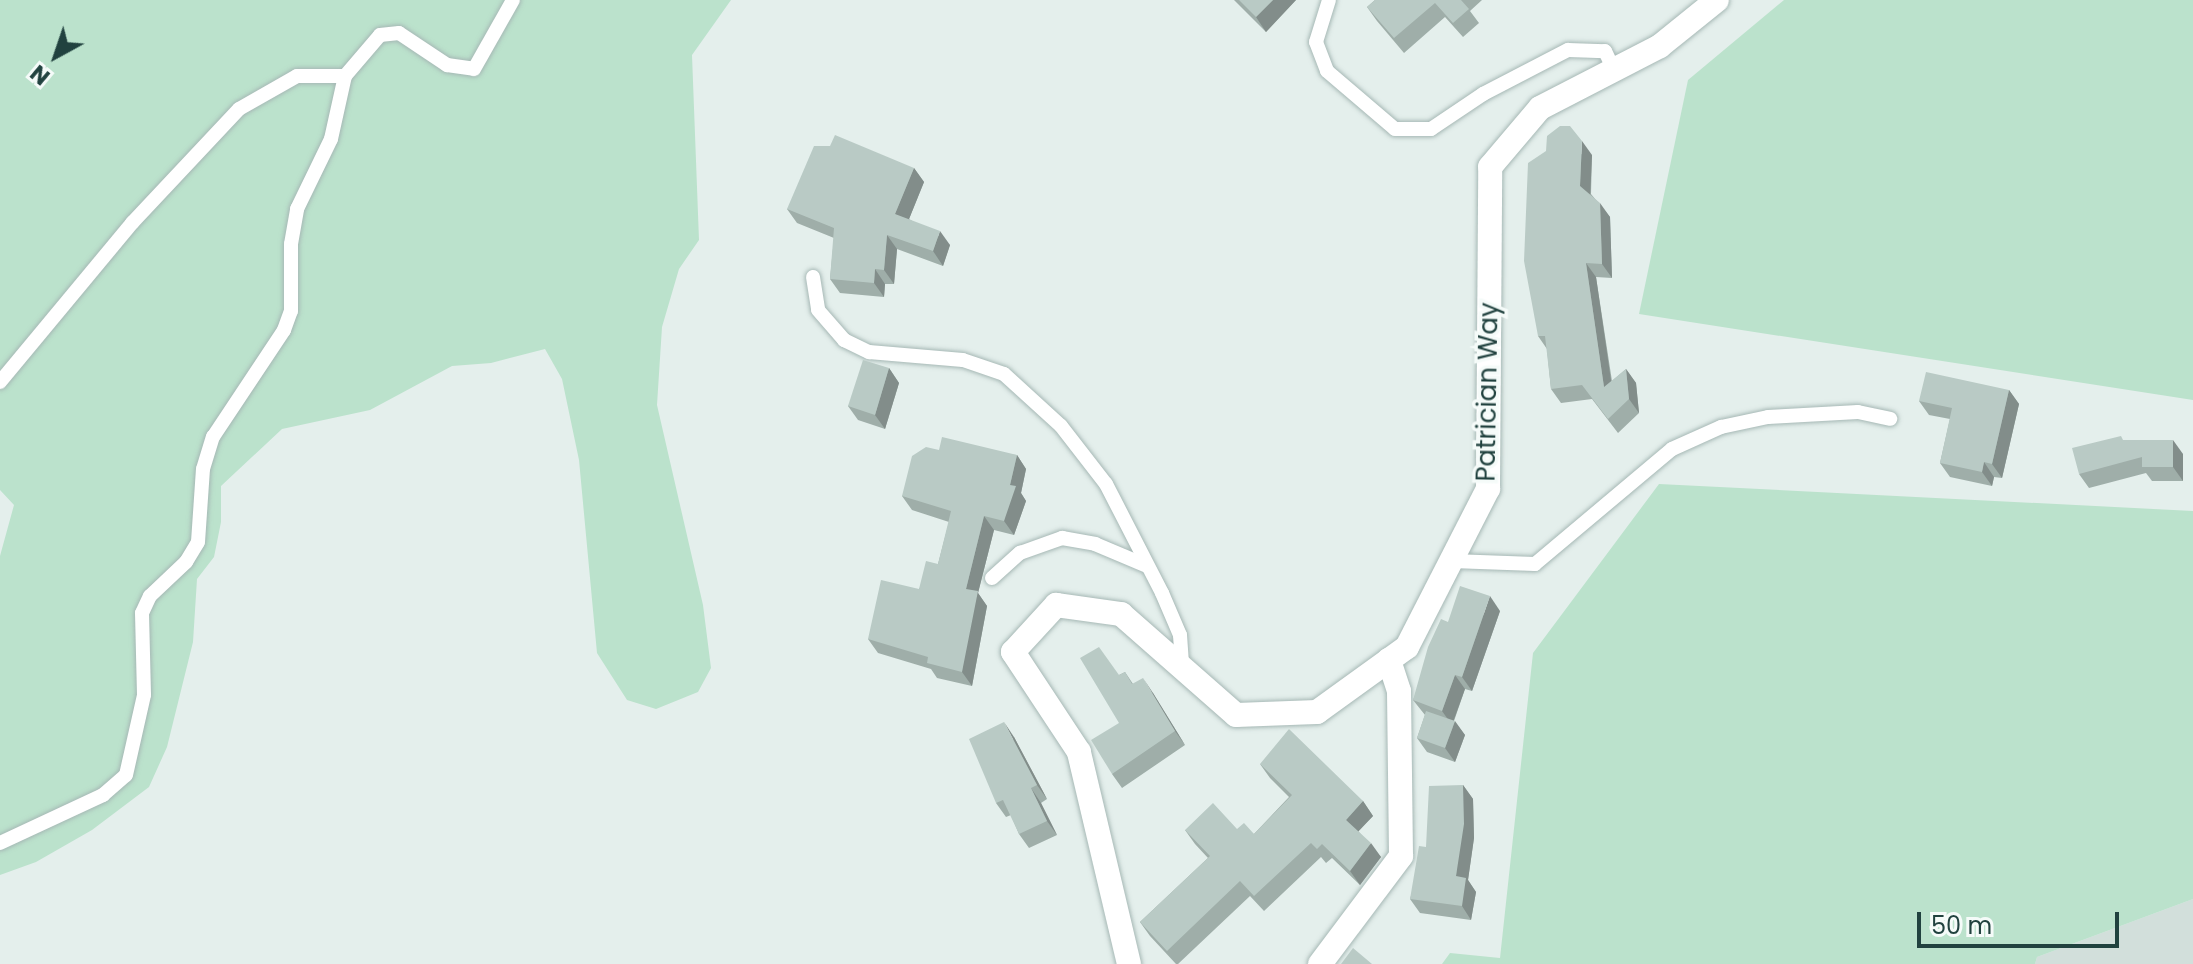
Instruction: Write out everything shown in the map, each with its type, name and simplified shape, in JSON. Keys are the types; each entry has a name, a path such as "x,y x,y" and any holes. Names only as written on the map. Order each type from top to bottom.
{"street":[{"name":"Patrician Way","path":"1129,964 1079,752 1013,652 1056,605 1121,614 1236,715 1317,712 1407,647 1488,489 1490,167 1540,108 1660,46 1690,10 1717,0"},
{"path":"1320,964 1401,856 1399,691 1389,660"}],"lane":[{"path":"0,843 103,795 126,775 144,695 142,613 150,596 186,562 198,542 203,469 213,437 284,330 291,311 291,244 297,209 331,139 345,76 380,35 399,33 447,65 474,69 513,0"},
{"path":"1329,0 1316,42 1327,71 1395,129 1431,129 1483,94 1568,50 1605,51 1614,70"},
{"path":"0,382 142,212 239,109 297,76 345,76"},
{"path":"813,277 818,310 844,340 869,352 963,360 1004,374 1061,426 1106,484 1180,635 1182,667"},
{"path":"1452,561 1535,564 1672,449 1721,427 1768,417 1858,412 1890,419"},
{"path":"992,578 1020,553 1062,538 1095,544 1147,567"}],"shaded area":[{"path":"2193,899 2193,964 2035,964 2037,957"}],"green space":[{"path":"0,0 731,0 692,55 699,240 679,269 662,327 657,405 703,605 711,668 698,692 656,709 627,700 597,653 579,460 562,379 545,349 491,363 452,366 370,410 282,429 221,486 221,522 214,557 197,579 193,642 167,747 149,787 92,830 36,862 0,875 0,556 14,505 0,490"},
{"path":"1784,0 2193,0 2193,400 1639,314 1688,80"},
{"path":"1659,484 2193,511 2193,899 2037,957 2035,964 1442,964 1450,953 1500,958 1533,653"}],"building":[{"path":"1239,0 1273,0 1256,17"},
{"path":"1375,0 1461,0 1469,9 1453,23 1435,3 1394,38 1367,7"},
{"path":"1560,126 1570,126 1582,141 1580,186 1600,203 1602,264 1586,263 1604,387 1626,369 1629,399 1608,419 1582,385 1551,389 1545,336 1538,336 1524,261 1528,163 1546,151 1547,136"},
{"path":"835,135 914,168 895,214 940,231 933,251 887,235 884,270 875,269 874,283 830,279 834,228 787,209 814,146 830,146"},
{"path":"863,360 889,368 875,415 848,406"},
{"path":"1926,372 2009,390 1992,464 1984,462 1982,472 1940,463 1952,408 1919,401"},
{"path":"2121,436 2123,440 2173,440 2173,467 2142,467 2142,457 2079,474 2072,448"},
{"path":"942,437 1017,455 1010,485 1016,486 1004,521 984,516 966,589 978,591 962,672 927,663 928,657 868,639 881,580 919,589 926,561 938,564 951,511 902,496 912,456 926,447 939,450"},
{"path":"1460,586 1490,596 1462,677 1455,675 1442,711 1413,700 1428,647 1441,619 1448,622"},
{"path":"1099,647 1119,675 1125,672 1132,684 1143,678 1175,731 1112,774 1091,740 1119,723 1080,658"},
{"path":"1426,711 1455,721 1445,748 1417,738"},
{"path":"1004,722 1037,785 1031,788 1047,821 1019,834 1003,800 996,803 969,739"},
{"path":"1289,729 1363,801 1346,820 1371,843 1350,871 1322,844 1317,849 1311,843 1254,896 1240,881 1167,951 1140,922 1210,856 1185,830 1213,803 1237,829 1244,823 1254,834 1292,795 1260,764"},
{"path":"1463,785 1464,824 1456,876 1466,878 1462,906 1410,899 1419,846 1426,847 1429,786"},
{"path":"1353,948 1372,964 1341,964"}]}
